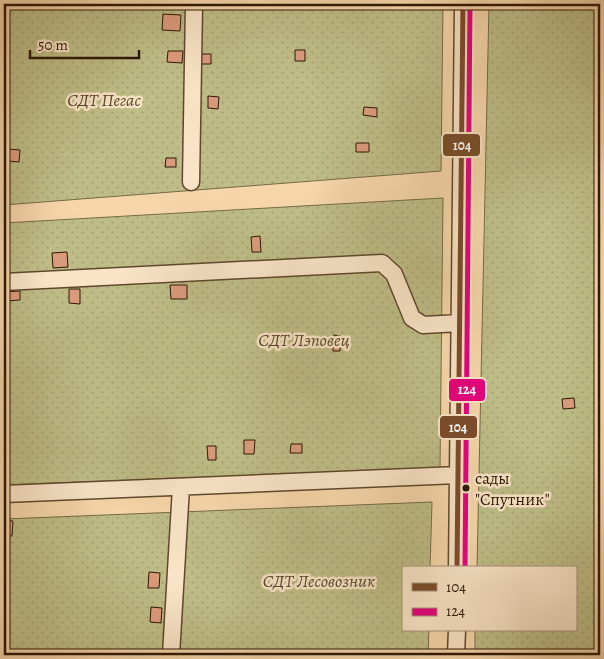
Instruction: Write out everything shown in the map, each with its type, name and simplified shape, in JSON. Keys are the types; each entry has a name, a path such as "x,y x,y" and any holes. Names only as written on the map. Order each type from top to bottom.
{"street":[{"path":"191,182 194,4"},
{"path":"457,566 463,4"},
{"path":"4,282 382,264 394,274 412,318 423,325 460,323"},
{"path":"4,494 458,475"},
{"path":"171,655 181,487"},
{"path":"456,655 457,632"}],"green space":[{"name":"СДТ Пегас","path":"4,4 443,4 441,171 4,205"},
{"path":"489,4 600,4 600,655 475,655 475,632 576,632 576,566 477,566"},
{"name":"СДТ Лэповец","path":"443,198 440,468 4,485 4,223"},
{"name":"СДТ Лесовозник","path":"432,502 430,566 402,566 402,632 429,632 428,655 4,655 4,519"}],"building":[{"path":"15,4 29,4 28,8 15,8"},
{"path":"163,14 181,15 180,31 162,30"},
{"path":"295,50 305,50 305,61 295,61"},
{"path":"168,51 183,51 182,63 167,62"},
{"path":"201,54 211,54 211,64 201,64"},
{"path":"208,96 219,97 218,109 208,108"},
{"path":"364,107 377,108 377,117 363,115"},
{"path":"356,143 369,143 369,152 356,152"},
{"path":"7,149 20,150 19,162 7,161"},
{"path":"166,158 176,158 176,167 165,167"},
{"path":"260,236 261,252 252,252 251,237"},
{"path":"67,252 68,267 53,268 52,253"},
{"path":"170,285 187,285 187,299 171,299"},
{"path":"69,289 80,289 80,304 69,303"},
{"path":"20,291 20,300 5,301 4,292"},
{"path":"333,335 341,336 340,351 333,351"},
{"path":"574,398 575,408 563,409 562,399"},
{"path":"244,440 255,440 254,454 244,454"},
{"path":"291,444 302,444 302,453 290,453"},
{"path":"207,446 216,446 216,460 208,460"},
{"path":"4,520 13,521 12,536 4,536"},
{"path":"149,572 160,573 159,588 148,588"},
{"path":"151,607 162,608 161,623 150,622"}],"transit line":[{"name":"104","path":"457,566 463,4"},
{"name":"124","path":"465,566 470,4"}],"place":[{"name":"сады \"Спутник\"","path":"466,488"}]}
